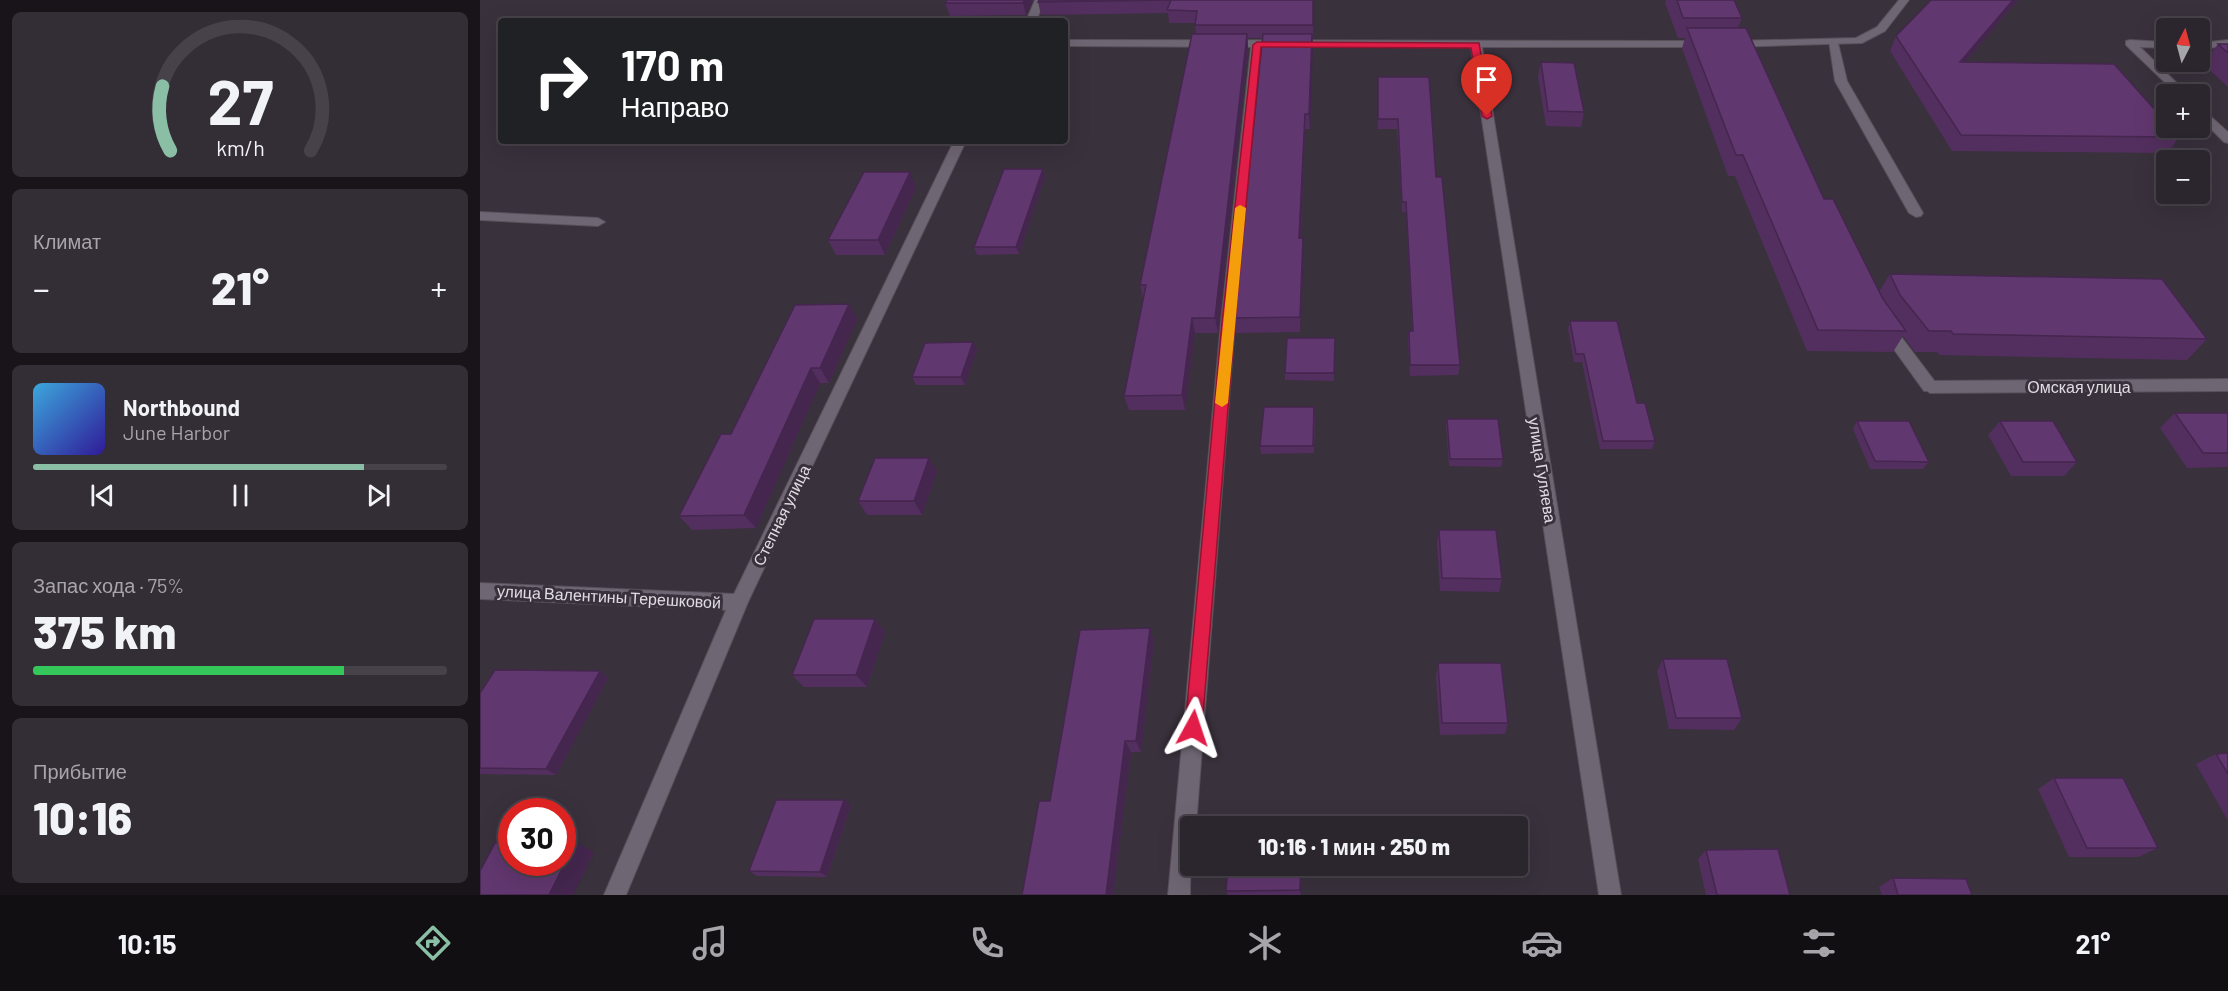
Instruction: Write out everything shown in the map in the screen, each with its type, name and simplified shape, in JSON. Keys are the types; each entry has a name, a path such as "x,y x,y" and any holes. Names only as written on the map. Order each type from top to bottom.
{"street":[{"path":"1032,18 1040,0"},
{"path":"1068,43 1476,45 1833,43 1858,41 1881,29 1904,0"},
{"path":"1833,43 1841,81 1916,213"},
{"path":"2156,44 2130,43 2156,68"},
{"path":"2210,45 2228,43"},
{"path":"1179,895 1228,322 1257,45"},
{"name":"улица Гуляева","path":"1476,45 1610,895"},
{"path":"2160,72 2173,84"},
{"path":"2210,121 2228,139"},
{"name":"Степная улица","path":"615,895 739,602 959,144"},
{"path":"480,216 598,222"},
{"name":"Омская улица","path":"1875,309 1930,387 2228,385"},
{"name":"улица Валентины Терешковой","path":"480,591 739,602"}],"building":[{"path":"947,0 1024,0 1023,3 945,3"},
{"path":"1039,0 1171,0 1038,2"},
{"path":"1171,0 1313,0 1313,25 1195,25 1197,11 1167,10"},
{"path":"1677,0 1734,0 1742,18 1683,18"},
{"path":"1931,0 2013,0 1960,62 2114,64 2156,111 2156,137 1961,135 1896,36"},
{"path":"1687,28 1746,28 1824,199 1833,199 1883,299 1906,331 1818,330 1743,155 1736,155"},
{"path":"1192,34 1247,34 1215,318 1192,318 1182,395 1124,396 1146,285 1140,285"},
{"path":"1263,34 1312,34 1309,114 1305,114 1299,238 1303,238 1300,317 1234,318"},
{"path":"2218,44 2228,44 2228,53"},
{"path":"1541,62 1574,63 1584,112 1548,111"},
{"path":"1378,77 1429,77 1436,177 1442,177 1460,365 1410,365 1409,331 1413,331 1406,202 1402,202 1398,119 1378,119"},
{"path":"1004,169 1043,169 1016,247 974,247"},
{"path":"864,172 910,172 878,240 828,240"},
{"path":"1890,274 2162,279 2207,339 1953,334 1951,331 1929,331 1900,295"},
{"path":"849,304 820,368 811,368 744,515 679,516 721,434 731,434 795,305"},
{"path":"1570,321 1617,321 1637,403 1645,403 1655,441 1603,441 1584,354 1576,354"},
{"path":"1287,338 1335,338 1334,373 1285,373"},
{"path":"973,342 961,377 912,377 925,343"},
{"path":"1264,407 1314,407 1313,446 1260,446"},
{"path":"2175,413 2227,413 2228,453 2203,453"},
{"path":"1447,419 1498,419 1503,459 1450,459"},
{"path":"1857,421 1909,421 1929,462 1875,461"},
{"path":"2000,421 2053,421 2077,462 2023,462"},
{"path":"875,458 929,458 914,501 858,501"},
{"path":"1439,530 1496,530 1502,579 1442,578"},
{"path":"814,619 875,619 856,675 792,675"},
{"path":"1150,628 1136,741 1125,741 1106,895 1022,895 1039,801 1050,801 1080,630"},
{"path":"1663,659 1727,659 1742,718 1676,718"},
{"path":"1438,663 1501,663 1508,723 1442,723"},
{"path":"495,670 600,671 546,769 480,768 480,693"},
{"path":"2228,753 2228,774 2216,754"},
{"path":"2054,778 2123,778 2158,848 2087,848"},
{"path":"776,800 844,800 820,872 749,871"},
{"path":"495,843 498,843 498,876 558,876 549,895 480,895 480,871"},
{"path":"1778,849 1790,895 1717,895 1706,850"},
{"path":"1227,876 1301,876 1300,890 1226,891"},
{"path":"1893,878 1966,879 1972,895 1898,895"}],"slow traffic":[{"path":"1222,403 1240,208"}],"route":[{"path":"1193,728 1228,322 1257,45 1476,45 1487,116"}]}
